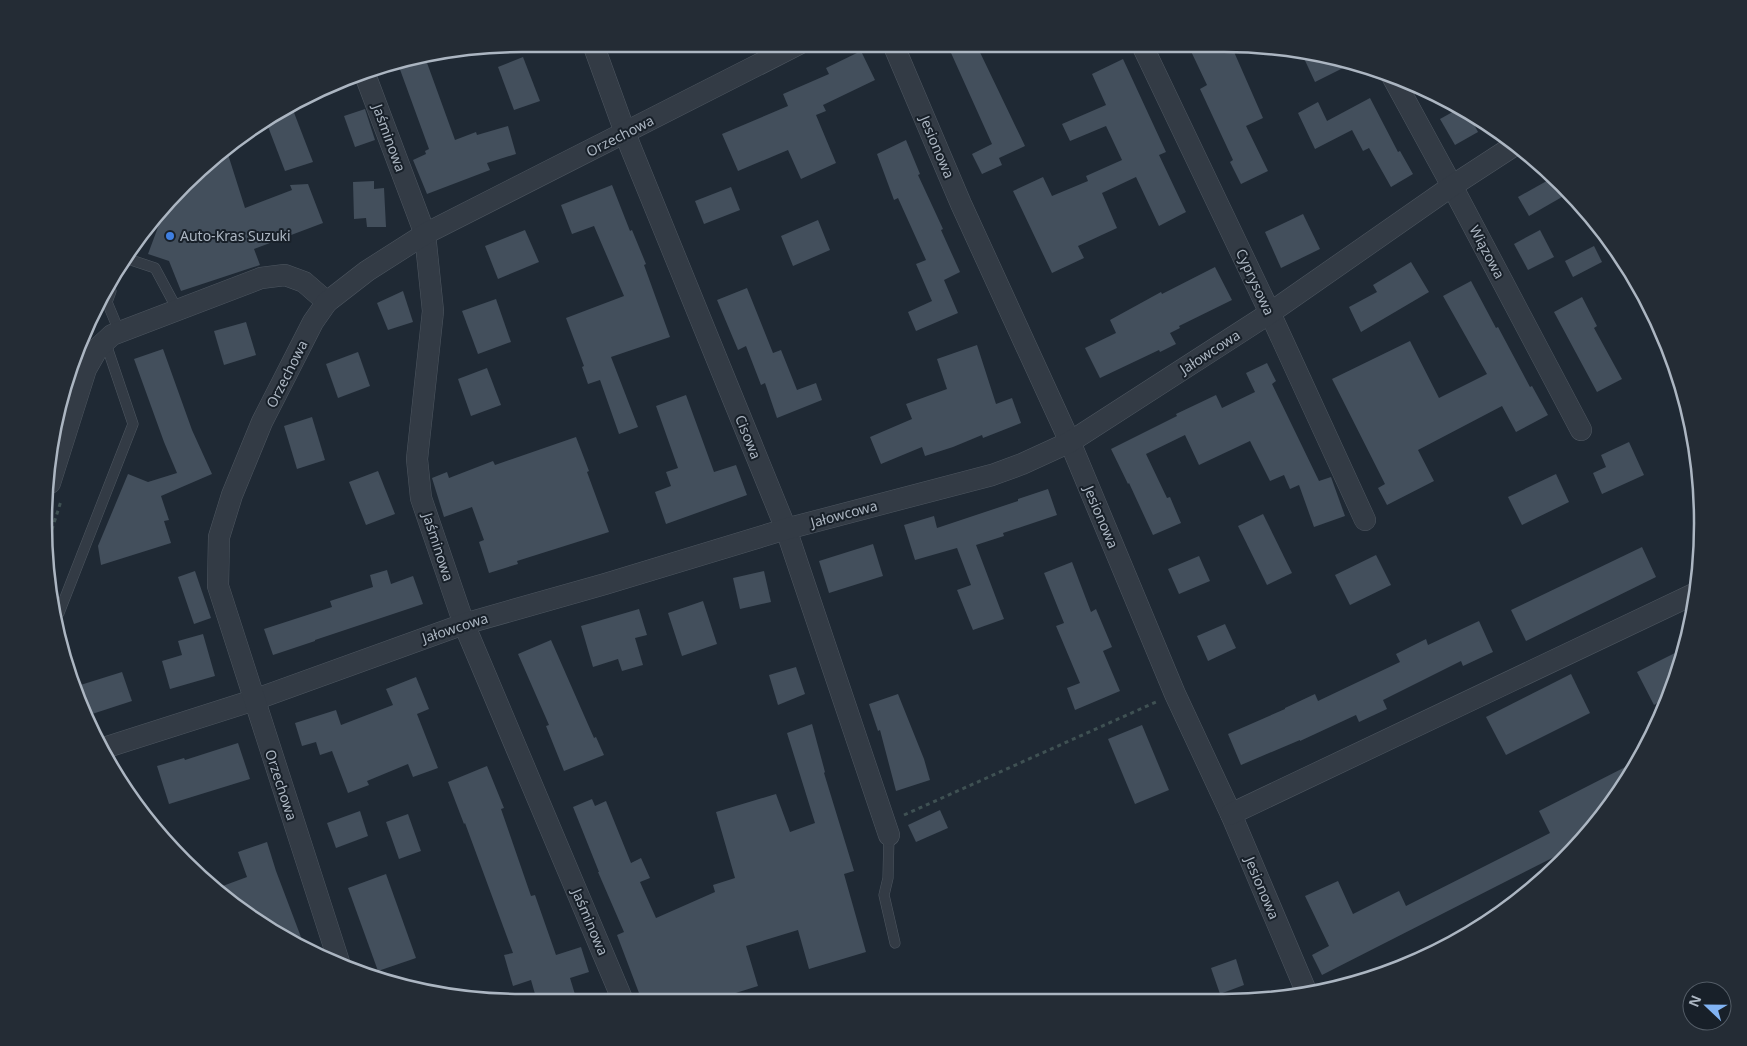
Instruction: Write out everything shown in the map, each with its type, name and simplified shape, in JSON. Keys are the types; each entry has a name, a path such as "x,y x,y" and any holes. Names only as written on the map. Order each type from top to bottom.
{"street":[{"name":"Cisowa","path":"596,52 625,133 786,529 887,830"},
{"name":"Orzechowa","path":"337,955 218,586 219,537 235,488 262,422 297,351 327,302 367,271 424,234 783,52"},
{"name":"Jesionowa","path":"896,52 962,204 1070,442 1175,694 1230,814 1304,986"},
{"name":"Cyprysowa","path":"1145,52 1270,313 1365,520"},
{"name":"Jaśminowa","path":"367,79 424,234 433,310 417,459 421,498 464,624 620,994"},
{"name":"Wiązowa","path":"1397,85 1581,430"},
{"name":"Jałowcowa","path":"109,746 254,700 464,624 606,584 786,529 992,475 1022,464 1070,442 1270,313 1452,186 1509,149"},
{"path":"57,461 86,369 91,358 112,336 177,309 261,278 284,275 304,282 327,302"},
{"path":"1230,814 1688,598"}],"lane":[{"path":"133,261 155,268 177,309"},
{"path":"61,608 134,424 112,336 107,304"},
{"path":"887,830 888,878 884,895 895,944"}],"path":[{"path":"887,830 1175,694"}],"building":[{"path":"861,52 875,80 823,105 826,111 816,115 836,163 801,179 788,150 738,171 722,134 788,106 783,94 829,74 826,68"},
{"path":"951,52 980,52 1025,146 999,158 1002,165 982,174 972,154 992,144"},
{"path":"1191,52 1234,53 1263,118 1246,126 1268,171 1241,184 1230,162 1233,160 1200,89 1207,85"},
{"path":"523,57 540,101 514,110 498,67"},
{"path":"1123,59 1166,152 1159,155 1186,212 1159,226 1136,177 1102,193 1117,228 1078,246 1084,258 1052,273 1013,191 1043,177 1052,196 1088,181 1086,176 1122,160 1106,126 1070,141 1062,124 1106,105 1092,74"},
{"path":"1305,60 1343,68 1315,82"},
{"path":"427,63 455,140 476,132 477,135 508,126 516,154 487,163 490,170 427,194 413,160 426,154 425,151 429,149 400,69"},
{"path":"1370,98 1398,152 1400,151 1413,174 1391,187 1369,148 1363,151 1352,130 1315,149 1298,113 1318,102 1327,121"},
{"path":"365,109 375,140 355,147 344,116"},
{"path":"1452,112 1475,126 1478,132 1455,145 1440,119"},
{"path":"294,113 313,162 285,171 269,128"},
{"path":"906,140 920,174 918,175 960,272 944,280 958,313 916,331 908,312 932,301 916,264 926,260 898,198 894,200 877,154"},
{"path":"229,157 245,208 292,190 290,185 308,184 323,223 254,249 260,265 181,291 169,261 148,254 158,227 169,213 190,190"},
{"path":"374,181 374,189 384,188 386,227 367,227 366,218 354,219 353,182"},
{"path":"1547,181 1562,197 1529,216 1518,197"},
{"path":"612,185 630,231 632,230 646,264 644,265 670,337 611,357 638,427 619,434 600,380 588,384 582,367 584,366 566,318 624,296 594,226 572,234 561,205"},
{"path":"731,187 740,210 704,224 695,201"},
{"path":"1303,214 1320,249 1281,268 1265,232"},
{"path":"818,220 830,250 793,266 781,236"},
{"path":"525,230 539,262 498,279 485,246"},
{"path":"1540,230 1554,257 1528,270 1514,244"},
{"path":"1594,246 1602,262 1573,277 1565,261"},
{"path":"1411,262 1429,292 1361,332 1349,307 1377,292 1373,285"},
{"path":"1215,267 1232,300 1179,326 1180,328 1170,333 1176,344 1100,378 1085,348 1116,333 1110,320 1161,292 1162,294"},
{"path":"1471,281 1496,328 1498,327 1530,387 1532,386 1548,415 1516,432 1502,406 1418,450 1434,481 1387,505 1378,488 1385,484 1332,379 1410,341 1439,398 1487,374 1443,296"},
{"path":"747,288 773,353 781,350 797,390 816,383 822,400 777,418 765,383 761,385 746,346 738,350 717,300"},
{"path":"403,291 413,322 388,330 377,303"},
{"path":"1582,297 1597,326 1594,328 1622,379 1597,392 1554,312"},
{"path":"496,299 511,342 478,354 462,311"},
{"path":"246,322 256,355 224,365 214,331"},
{"path":"977,345 996,404 1012,398 1021,423 983,438 982,435 925,456 922,447 881,464 870,437 912,419 906,404 947,389 937,359"},
{"path":"163,349 192,430 212,474 161,496 169,520 164,521 171,543 101,565 98,546 128,474 148,482 177,473 134,359"},
{"path":"358,352 370,386 338,398 326,364"},
{"path":"1267,363 1276,381 1272,384 1319,481 1331,477 1345,516 1314,527 1299,485 1290,489 1284,475 1270,481 1250,441 1199,465 1185,435 1146,454 1167,498 1170,497 1181,523 1153,535 1111,449 1216,395 1222,408 1255,392 1246,373"},
{"path":"487,368 501,405 471,416 458,379"},
{"path":"686,395 714,472 736,465 747,495 666,524 655,492 671,486 666,472 678,468 656,406"},
{"path":"312,417 325,460 297,469 284,426"},
{"path":"576,437 609,532 517,561 518,564 489,573 479,542 484,540 472,507 444,517 432,478 447,472 449,478 493,461 495,465"},
{"path":"1629,442 1644,475 1602,494 1593,473 1606,467 1601,455"},
{"path":"378,471 395,514 366,525 349,482"},
{"path":"1556,474 1569,502 1522,525 1508,497"},
{"path":"1048,489 1057,515 1003,533 1004,536 976,545 1004,619 973,630 957,590 971,585 957,548 915,560 904,525 934,516 937,528"},
{"path":"1263,514 1292,573 1267,585 1238,526"},
{"path":"873,544 883,576 829,593 819,561"},
{"path":"1642,547 1656,577 1526,641 1511,610"},
{"path":"1376,555 1391,585 1350,605 1335,575"},
{"path":"1199,556 1210,581 1179,594 1168,569"},
{"path":"1072,562 1091,612 1096,609 1112,647 1103,651 1120,691 1075,710 1067,688 1080,683 1056,626 1064,623 1044,573"},
{"path":"387,570 391,584 413,576 423,604 273,655 264,629 332,607 330,601 373,587 370,575"},
{"path":"195,571 211,618 194,624 178,577"},
{"path":"764,571 771,602 740,609 733,578"},
{"path":"703,601 717,644 682,656 668,613"},
{"path":"639,609 647,635 635,638 643,665 622,671 618,659 593,667 581,626"},
{"path":"1479,621 1493,652 1463,666 1461,661 1383,700 1387,709 1359,722 1356,715 1300,741 1241,765 1228,734 1315,694 1318,701 1400,662 1396,654 1426,639 1428,645"},
{"path":"1225,624 1236,648 1208,661 1197,636"},
{"path":"203,634 215,676 170,689 162,661 182,655 178,641"},
{"path":"551,640 594,738 596,737 604,755 564,771 546,726 549,725 518,654"},
{"path":"1676,653 1659,702 1654,705 1637,672"},
{"path":"796,667 805,694 778,705 769,675"},
{"path":"122,672 132,701 93,714 81,685"},
{"path":"1571,674 1590,713 1506,755 1486,717"},
{"path":"416,677 429,709 417,714 438,768 413,777 408,764 367,781 369,785 348,793 332,751 320,755 316,742 302,746 295,723 336,710 341,725 393,705 386,689"},
{"path":"898,694 924,759 930,780 896,791 880,730 878,731 869,704"},
{"path":"812,724 824,773 854,871 844,874 866,952 809,969 798,930 746,946 758,986 732,994 639,994 617,935 624,932 573,807 592,799 595,806 606,801 631,863 641,858 650,878 640,882 656,918 715,892 713,885 735,878 716,812 776,794 790,832 815,823 787,733"},
{"path":"1142,725 1169,790 1135,804 1108,739"},
{"path":"238,743 250,779 169,804 157,766 184,758 185,760"},
{"path":"487,766 504,808 501,809 531,896 535,895 556,955 581,947 589,972 570,978 575,994 535,994 531,980 513,986 504,955 513,953 448,782"},
{"path":"1626,767 1597,809 1558,855 1322,975 1312,955 1329,946 1305,896 1338,881 1353,914 1399,891 1406,906 1550,833 1539,811"},
{"path":"940,810 948,828 916,842 908,825"},
{"path":"360,811 368,836 336,848 327,823"},
{"path":"408,814 421,851 399,859 386,822"},
{"path":"267,842 301,937 262,914 224,886 247,877 238,852"},
{"path":"386,874 416,958 378,971 348,888"},
{"path":"1236,959 1244,985 1220,994 1211,968"}],"place":[{"name":"Auto-Kras Suzuki","path":"170,236"}]}
